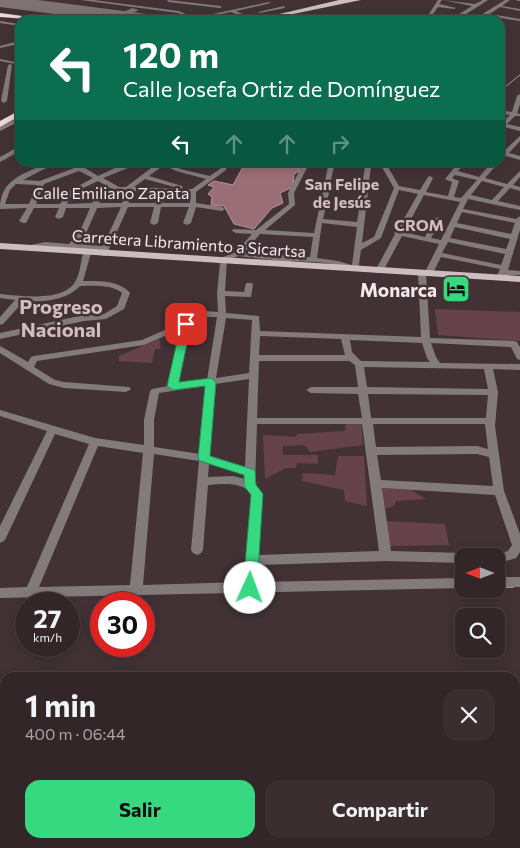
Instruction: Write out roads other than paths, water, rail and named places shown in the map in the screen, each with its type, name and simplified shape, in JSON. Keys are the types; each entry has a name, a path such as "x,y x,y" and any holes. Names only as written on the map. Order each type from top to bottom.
{"highway":[{"path":"0,16 15,18"},
{"path":"0,16 15,19"},
{"path":"0,124 15,119"}],"main road":[{"path":"285,15 346,0"},
{"path":"290,15 359,0"},
{"path":"0,242 25,248"},
{"path":"0,246 25,248"},
{"name":"Carretera Libramiento a Sicartsa","path":"25,248 87,254 104,251 220,261 287,262 379,271 426,273 503,272 520,279"}],"street":[{"path":"85,0 172,11 180,15"},
{"path":"139,7 150,0"},
{"path":"156,9 170,0 187,1 200,6 220,7 243,15 282,7"},
{"path":"196,9 208,0"},
{"path":"220,7 226,0"},
{"path":"191,15 220,7 259,0 294,12"},
{"path":"430,15 440,0"},
{"path":"445,0 477,6"},
{"path":"172,11 187,1"},
{"path":"462,15 484,1 520,10"},
{"path":"485,15 507,1 520,4"},
{"path":"216,15 268,2"},
{"path":"436,5 467,11"},
{"path":"491,10 520,15"},
{"path":"505,19 520,20"},
{"path":"0,22 15,25"},
{"path":"0,27 8,24"},
{"path":"505,24 520,26"},
{"path":"0,47 15,45"},
{"path":"0,60 15,63"},
{"path":"0,65 15,64"},
{"path":"4,101 3,86 10,65"},
{"path":"505,123 517,114 520,96"},
{"path":"0,129 15,120"},
{"path":"505,127 520,129"},
{"path":"505,151 520,138"},
{"path":"0,160 15,151"},
{"path":"505,156 520,158"},
{"path":"0,206 7,189 14,182 45,167"},
{"path":"77,167 118,189"},
{"path":"14,182 41,183 85,167"},
{"path":"59,218 70,193 80,186 100,179 123,167"},
{"path":"25,248 45,244 72,245 104,251 125,206 128,189 157,167"},
{"path":"175,167 209,178"},
{"path":"72,245 83,231 98,197 118,189 193,191 224,169 224,167"},
{"path":"197,550 211,382 222,314 220,261 239,254 257,233 292,205 291,193 304,167"},
{"path":"313,260 318,235 318,221 331,167"},
{"path":"239,254 287,262 313,260 341,262 354,269 359,248 368,167"},
{"path":"385,167 398,188 450,199 491,202 520,208"},
{"path":"450,199 456,181 448,179 458,167"},
{"path":"438,364 431,358 426,340 426,273 438,254 465,199 491,167"},
{"path":"453,172 520,189"},
{"path":"484,215 491,202 520,173"},
{"path":"145,176 193,191"},
{"path":"379,271 398,233 430,178"},
{"path":"23,221 32,206 41,183"},
{"path":"327,186 365,188"},
{"path":"359,248 377,238 398,188"},
{"path":"154,223 156,206 161,190"},
{"path":"187,223 193,205 193,191"},
{"name":"Calle Emiliano Zapata","path":"0,206 193,205 222,209"},
{"path":"460,210 519,220 512,237 503,272"},
{"path":"426,239 438,219"},
{"path":"318,221 361,225"},
{"path":"452,224 512,237"},
{"path":"462,243 469,228"},
{"path":"236,231 318,235"},
{"path":"398,233 508,252"},
{"path":"0,296 20,300 46,299 71,290 78,284 87,254"},
{"path":"438,254 503,272 520,273"},
{"path":"0,336 84,318 106,316 121,307 126,293 123,289 116,286 78,284"},
{"path":"221,294 248,295 249,285"},
{"path":"0,322 20,300"},
{"path":"30,366 34,359 144,342 164,331 186,324 194,317 205,314 256,318 250,486"},
{"path":"173,386 186,324"},
{"path":"256,333 514,344 520,357"},
{"path":"345,336 346,349 354,361 363,391 386,556"},
{"path":"0,349 30,366 52,382 64,385 126,389"},
{"path":"255,358 520,367"},
{"path":"488,366 493,392 490,421 499,491 518,545 512,555 505,557"},
{"path":"136,591 149,448 149,420 155,391 173,386 254,375"},
{"path":"311,390 493,392"},
{"path":"0,413 95,442 149,448 204,458 250,473"},
{"path":"252,421 490,421"},
{"path":"0,538 52,430"},
{"path":"95,442 31,592 455,583"},
{"path":"372,451 477,450 494,454"},
{"path":"202,481 239,481 250,486 257,494 250,588"},
{"path":"376,484 499,491"},
{"path":"251,560 386,556 455,558"},
{"path":"505,582 520,582"},
{"path":"0,593 15,593"}],"waterway":[{"path":"505,87 520,75"},
{"path":"505,587 513,587"}],"place":[{"name":"Monarca","path":"456,289"}],"district":[{"name":"San Felipe de Jesús","path":"342,192"},
{"name":"CROM","path":"419,224"},
{"name":"Progreso Nacional","path":"61,318"}]}
